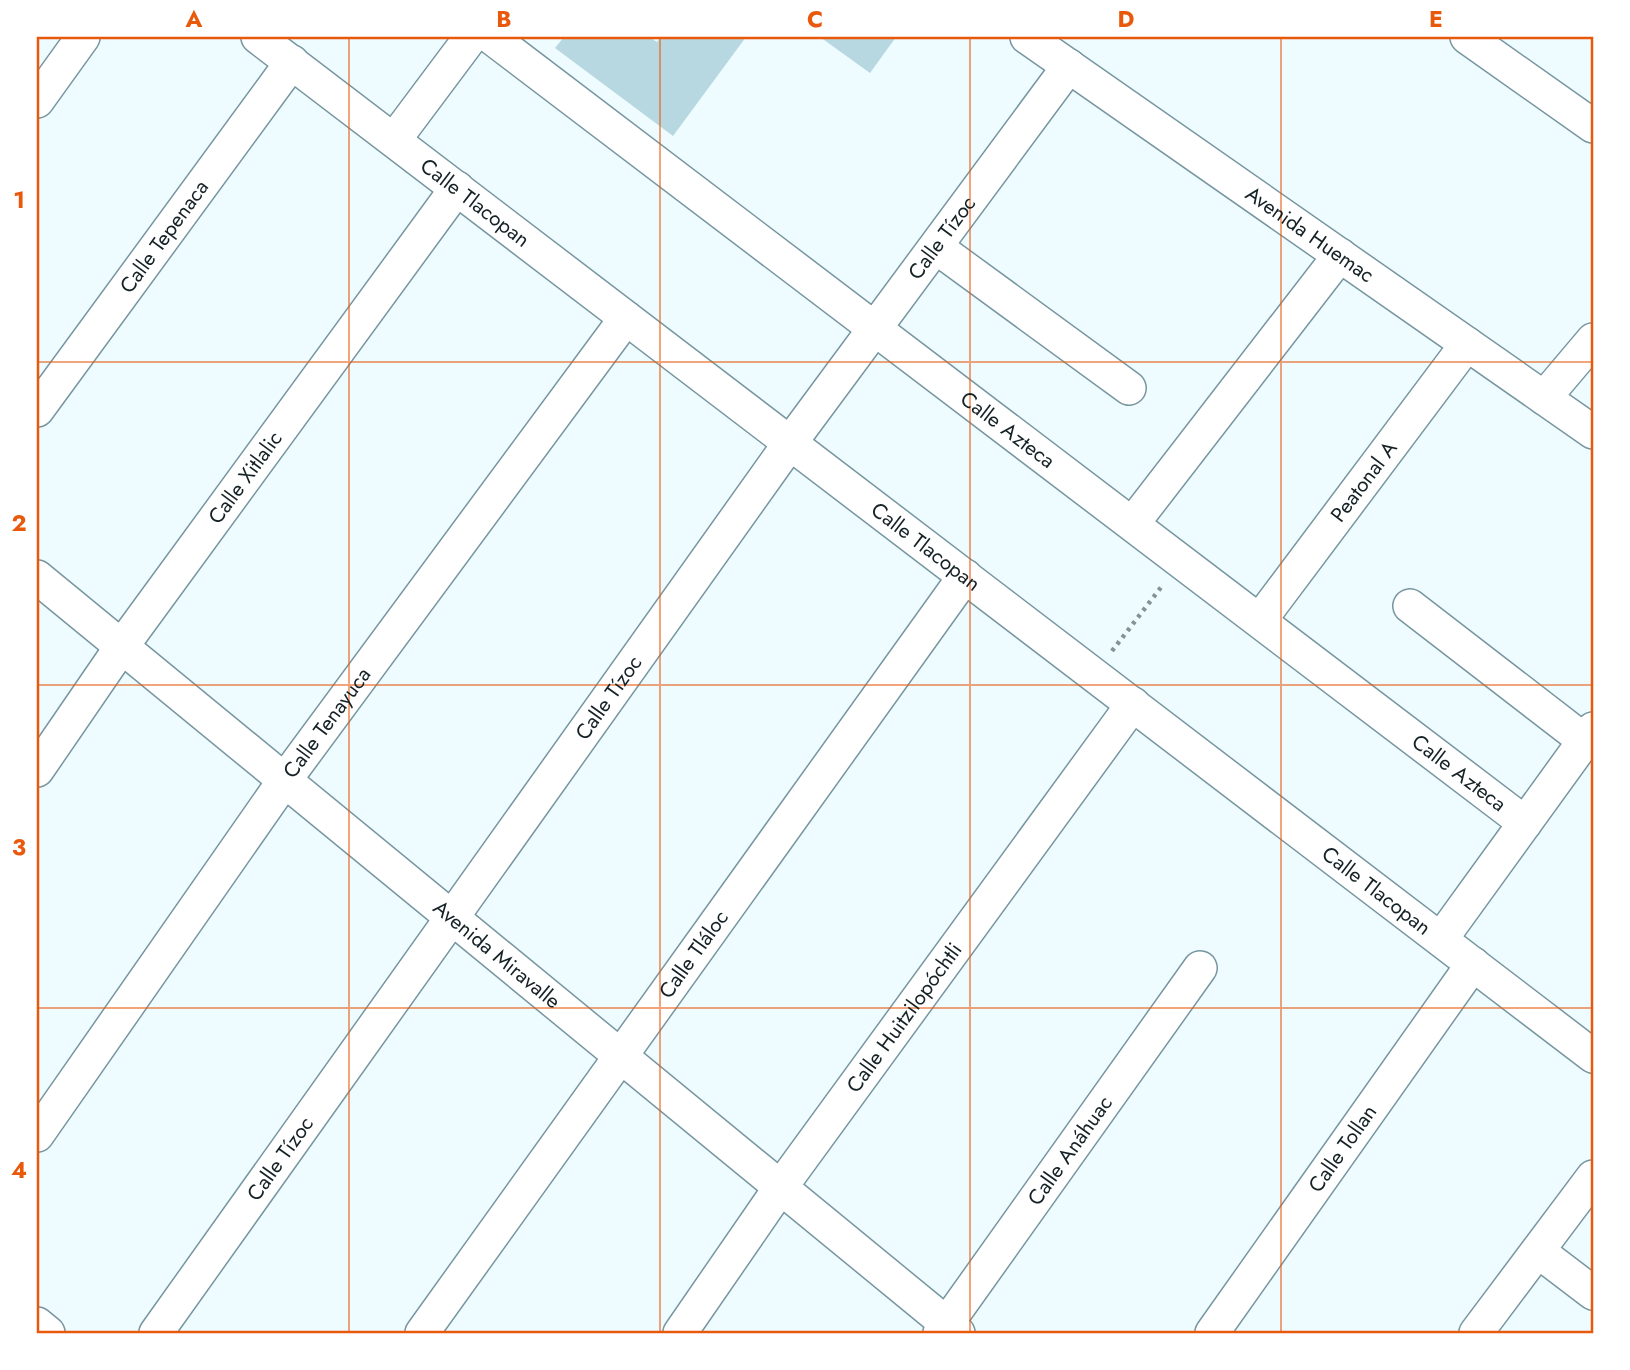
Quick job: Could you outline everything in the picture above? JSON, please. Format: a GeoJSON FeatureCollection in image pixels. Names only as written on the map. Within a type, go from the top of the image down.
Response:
{"type":"FeatureCollection","features":[{"type":"Feature","properties":{"kind":"street"},"geometry":{"type":"LineString","coordinates":[[37,101],[83,37]]}},
{"type":"Feature","properties":{"kind":"street","name":"Calle Tlacopan"},"geometry":{"type":"LineString","coordinates":[[258,37],[1593,1056]]}},
{"type":"Feature","properties":{"kind":"street"},"geometry":{"type":"LineString","coordinates":[[394,140],[471,37]]}},
{"type":"Feature","properties":{"kind":"street","name":"Calle Azteca"},"geometry":{"type":"LineString","coordinates":[[491,37],[1525,823]]}},
{"type":"Feature","properties":{"kind":"street","name":"Avenida Huemac"},"geometry":{"type":"LineString","coordinates":[[1029,37],[1593,432]]}},
{"type":"Feature","properties":{"kind":"street"},"geometry":{"type":"LineString","coordinates":[[1466,37],[1593,126]]}},
{"type":"Feature","properties":{"kind":"street","name":"Calle Tepenaca"},"geometry":{"type":"LineString","coordinates":[[37,410],[292,62]]}},
{"type":"Feature","properties":{"kind":"street","name":"Calle Tízoc"},"geometry":{"type":"LineString","coordinates":[[156,1333],[451,915],[790,443],[1069,66]]}},
{"type":"Feature","properties":{"kind":"street","name":"Calle Xitlalic"},"geometry":{"type":"LineString","coordinates":[[37,770],[122,646],[457,188]]}},
{"type":"Feature","properties":{"kind":"street"},"geometry":{"type":"LineString","coordinates":[[936,247],[1129,388]]}},
{"type":"Feature","properties":{"kind":"street"},"geometry":{"type":"LineString","coordinates":[[1133,523],[1340,255]]}},
{"type":"Feature","properties":{"kind":"street","name":"Calle Tenayuca"},"geometry":{"type":"LineString","coordinates":[[37,1135],[284,781],[626,318]]}},
{"type":"Feature","properties":{"kind":"street"},"geometry":{"type":"LineString","coordinates":[[1544,398],[1593,340]]}},
{"type":"Feature","properties":{"kind":"street","name":"Peatonal A"},"geometry":{"type":"LineString","coordinates":[[1260,620],[1467,344]]}},
{"type":"Feature","properties":{"kind":"street","name":"Calle Tláloc"},"geometry":{"type":"LineString","coordinates":[[422,1333],[965,576]]}},
{"type":"Feature","properties":{"kind":"street","name":"Avenida Miravalle"},"geometry":{"type":"LineString","coordinates":[[37,577],[621,1054],[948,1330]]}},
{"type":"Feature","properties":{"kind":"street"},"geometry":{"type":"LineString","coordinates":[[1410,606],[1589,735],[1441,939]]}},
{"type":"Feature","properties":{"kind":"street","name":"Calle Huitzilopóchtli"},"geometry":{"type":"LineString","coordinates":[[680,1333],[780,1188],[1133,704]]}},
{"type":"Feature","properties":{"kind":"street","name":"Calle Tollan"},"geometry":{"type":"LineString","coordinates":[[1212,1333],[1473,964]]}},
{"type":"Feature","properties":{"kind":"street","name":"Calle Anáhuac"},"geometry":{"type":"LineString","coordinates":[[948,1330],[1199,968]]}},
{"type":"Feature","properties":{"kind":"street"},"geometry":{"type":"LineString","coordinates":[[1476,1333],[1593,1177]]}},
{"type":"Feature","properties":{"kind":"street"},"geometry":{"type":"LineString","coordinates":[[1538,1251],[1593,1293]]}},
{"type":"Feature","properties":{"kind":"street"},"geometry":{"type":"LineString","coordinates":[[37,1324],[48,1333]]}},
{"type":"Feature","properties":{"kind":"path"},"geometry":{"type":"LineString","coordinates":[[1094,674],[1182,560]]}},
{"type":"Feature","properties":{"kind":"building"},"geometry":{"type":"Polygon","coordinates":[[[564,37],[649,37],[657,42],[661,37],[746,37],[673,136],[555,48],[564,37]]]}},
{"type":"Feature","properties":{"kind":"building"},"geometry":{"type":"Polygon","coordinates":[[[820,37],[896,37],[870,73],[820,37]]]}}]}
